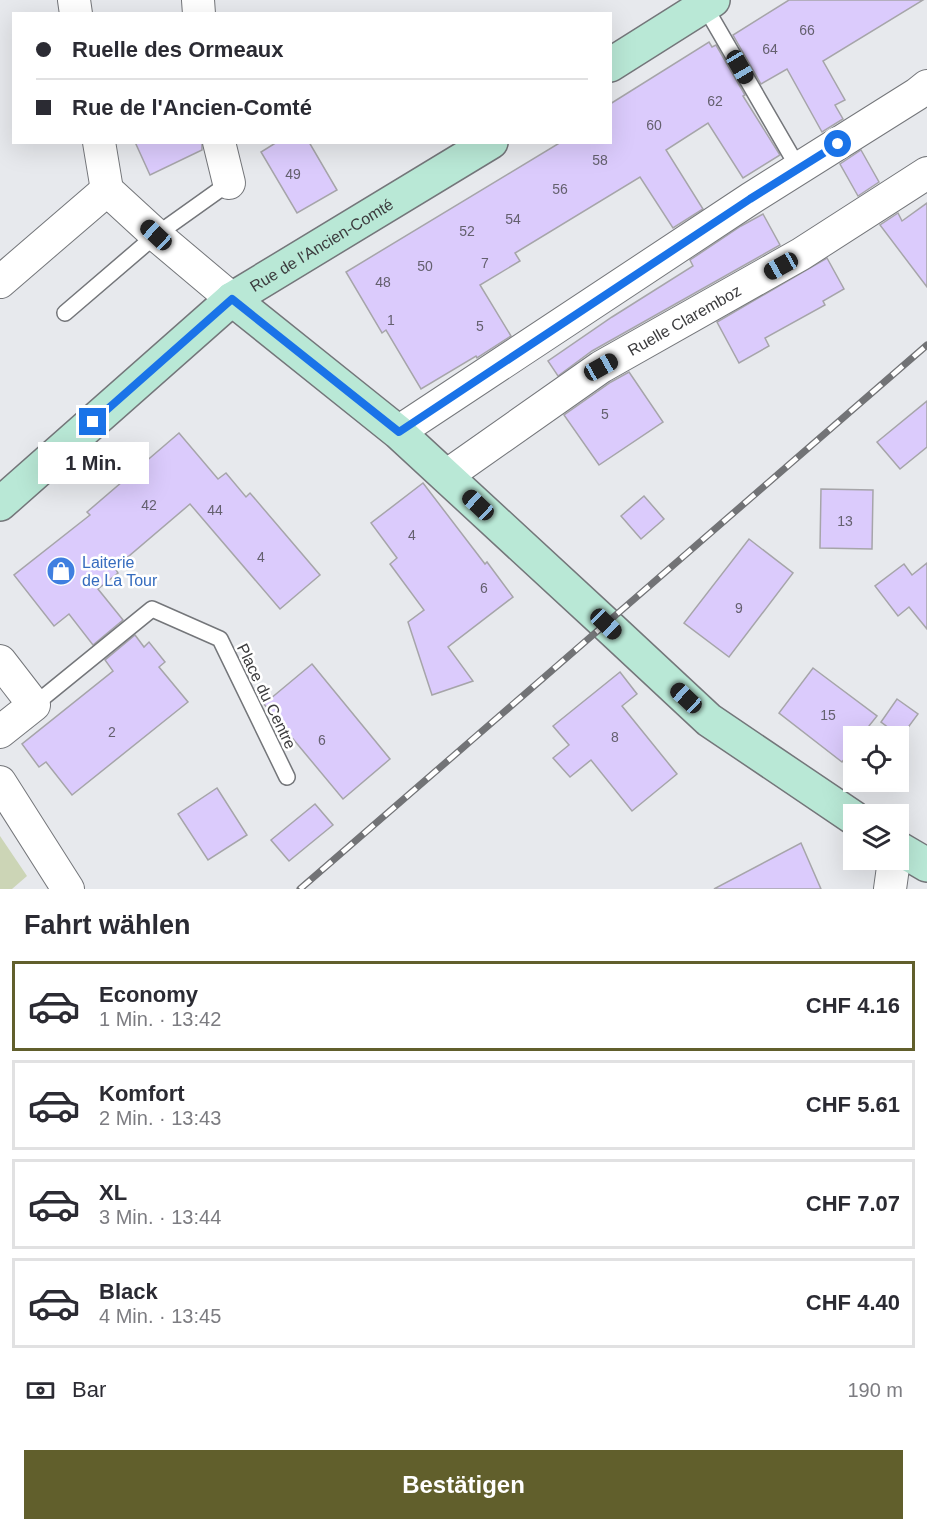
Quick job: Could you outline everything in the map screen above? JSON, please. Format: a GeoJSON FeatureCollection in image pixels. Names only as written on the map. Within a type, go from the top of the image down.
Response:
{"type":"FeatureCollection","features":[{"type":"Feature","properties":{"kind":"street"},"geometry":{"type":"LineString","coordinates":[[612,64],[708,3]]}},
{"type":"Feature","properties":{"kind":"street"},"geometry":{"type":"LineString","coordinates":[[399,432],[750,199],[924,99]]}},
{"type":"Feature","properties":{"kind":"street"},"geometry":{"type":"LineString","coordinates":[[99,144],[107,190],[156,235],[232,299],[399,432],[709,720],[843,811]]}},
{"type":"Feature","properties":{"kind":"street"},"geometry":{"type":"LineString","coordinates":[[219,144],[229,183]]}},
{"type":"Feature","properties":{"kind":"street","name":"Rue de l'Ancien-Comté"},"geometry":{"type":"LineString","coordinates":[[0,504],[232,299],[488,144]]}},
{"type":"Feature","properties":{"kind":"street","name":"Ruelle Claremboz"},"geometry":{"type":"LineString","coordinates":[[446,476],[601,367],[801,255],[927,173]]}},
{"type":"Feature","properties":{"kind":"street"},"geometry":{"type":"LineString","coordinates":[[0,282],[107,190]]}},
{"type":"Feature","properties":{"kind":"street"},"geometry":{"type":"LineString","coordinates":[[0,661],[34,705],[0,732]]}},
{"type":"Feature","properties":{"kind":"street"},"geometry":{"type":"LineString","coordinates":[[0,782],[68,889]]}},
{"type":"Feature","properties":{"kind":"street"},"geometry":{"type":"LineString","coordinates":[[909,854],[927,865]]}},
{"type":"Feature","properties":{"kind":"street"},"geometry":{"type":"LineString","coordinates":[[890,889],[893,870]]}},
{"type":"Feature","properties":{"kind":"lane"},"geometry":{"type":"LineString","coordinates":[[708,3],[799,169]]}},
{"type":"Feature","properties":{"kind":"lane"},"geometry":{"type":"LineString","coordinates":[[65,314],[156,235],[229,183]]}},
{"type":"Feature","properties":{"kind":"lane","name":"Place du Centre"},"geometry":{"type":"LineString","coordinates":[[34,705],[152,609],[219,639],[287,777]]}},
{"type":"Feature","properties":{"kind":"green space"},"geometry":{"type":"Polygon","coordinates":[[[0,836],[27,876],[12,889],[0,889],[0,836]]]}},
{"type":"Feature","properties":{"kind":"building"},"geometry":{"type":"Polygon","coordinates":[[[789,0],[923,0],[823,61],[845,100],[835,105],[843,119],[822,132],[787,69],[761,84],[733,35],[789,0]]]}},
{"type":"Feature","properties":{"kind":"building"},"geometry":{"type":"Polygon","coordinates":[[[709,42],[712,47],[716,45],[745,95],[743,96],[780,155],[743,178],[708,123],[666,150],[703,209],[673,228],[640,177],[515,253],[520,261],[480,285],[511,336],[421,389],[386,330],[382,333],[346,272],[558,144],[612,144],[612,103],[709,42]]]}},
{"type":"Feature","properties":{"kind":"building"},"geometry":{"type":"Polygon","coordinates":[[[136,144],[202,144],[202,150],[150,175],[136,144]]]}},
{"type":"Feature","properties":{"kind":"building"},"geometry":{"type":"Polygon","coordinates":[[[274,144],[310,144],[337,190],[297,213],[261,152],[274,144]]]}},
{"type":"Feature","properties":{"kind":"building"},"geometry":{"type":"Polygon","coordinates":[[[861,150],[879,182],[858,196],[840,164],[861,150]]]}},
{"type":"Feature","properties":{"kind":"building"},"geometry":{"type":"Polygon","coordinates":[[[927,203],[927,287],[880,225],[898,213],[902,221],[927,203]]]}},
{"type":"Feature","properties":{"kind":"building"},"geometry":{"type":"Polygon","coordinates":[[[763,214],[780,245],[592,351],[558,376],[548,361],[693,266],[690,260],[763,214]]]}},
{"type":"Feature","properties":{"kind":"building"},"geometry":{"type":"Polygon","coordinates":[[[827,258],[844,289],[823,301],[825,305],[765,338],[769,346],[739,363],[717,322],[827,258]]]}},
{"type":"Feature","properties":{"kind":"building"},"geometry":{"type":"Polygon","coordinates":[[[629,372],[663,422],[599,465],[564,415],[629,372]]]}},
{"type":"Feature","properties":{"kind":"building"},"geometry":{"type":"Polygon","coordinates":[[[927,401],[927,447],[900,469],[877,442],[927,401]]]}},
{"type":"Feature","properties":{"kind":"building"},"geometry":{"type":"Polygon","coordinates":[[[179,433],[218,479],[226,473],[246,497],[250,493],[320,575],[280,609],[190,504],[115,568],[118,573],[98,589],[123,620],[93,645],[69,614],[54,626],[14,575],[90,515],[87,512],[179,433]]]}},
{"type":"Feature","properties":{"kind":"building"},"geometry":{"type":"Polygon","coordinates":[[[423,483],[513,597],[448,647],[473,681],[432,695],[408,622],[424,610],[390,564],[397,558],[371,523],[423,483]]]}},
{"type":"Feature","properties":{"kind":"building"},"geometry":{"type":"Polygon","coordinates":[[[821,489],[873,490],[872,549],[820,548],[821,489]]]}},
{"type":"Feature","properties":{"kind":"building"},"geometry":{"type":"Polygon","coordinates":[[[644,496],[664,519],[641,539],[621,516],[644,496]]]}},
{"type":"Feature","properties":{"kind":"building"},"geometry":{"type":"Polygon","coordinates":[[[749,539],[793,573],[729,657],[684,623],[749,539]]]}},
{"type":"Feature","properties":{"kind":"building"},"geometry":{"type":"Polygon","coordinates":[[[927,563],[927,629],[909,607],[898,616],[875,586],[904,564],[912,575],[927,563]]]}},
{"type":"Feature","properties":{"kind":"building"},"geometry":{"type":"Polygon","coordinates":[[[135,635],[144,647],[149,642],[165,662],[159,667],[188,702],[72,795],[46,762],[39,767],[22,744],[113,671],[105,660],[135,635]]]}},
{"type":"Feature","properties":{"kind":"building"},"geometry":{"type":"Polygon","coordinates":[[[312,664],[390,759],[343,799],[264,704],[312,664]]]}},
{"type":"Feature","properties":{"kind":"building"},"geometry":{"type":"Polygon","coordinates":[[[813,668],[877,716],[869,726],[843,726],[842,762],[779,713],[813,668]]]}},
{"type":"Feature","properties":{"kind":"building"},"geometry":{"type":"Polygon","coordinates":[[[620,672],[637,694],[622,706],[677,774],[632,811],[591,760],[570,777],[553,758],[569,745],[553,726],[620,672]]]}},
{"type":"Feature","properties":{"kind":"building"},"geometry":{"type":"Polygon","coordinates":[[[897,699],[918,714],[909,726],[886,726],[881,722],[897,699]]]}},
{"type":"Feature","properties":{"kind":"building"},"geometry":{"type":"Polygon","coordinates":[[[217,788],[247,835],[208,860],[178,814],[217,788]]]}},
{"type":"Feature","properties":{"kind":"building"},"geometry":{"type":"Polygon","coordinates":[[[315,804],[333,825],[289,861],[271,840],[315,804]]]}},
{"type":"Feature","properties":{"kind":"building"},"geometry":{"type":"Polygon","coordinates":[[[801,843],[821,889],[714,889],[801,843]]]}},
{"type":"Feature","properties":{"kind":"railway"},"geometry":{"type":"LineString","coordinates":[[300,889],[927,345]]}},
{"type":"Feature","properties":{"kind":"place","name":"Laiterie de La Tour"},"geometry":{"type":"Point","coordinates":[61,571]}},
{"type":"Feature","properties":{"kind":"route"},"geometry":{"type":"LineString","coordinates":[[93,422],[232,299],[399,432],[750,199],[838,144]]}}]}
